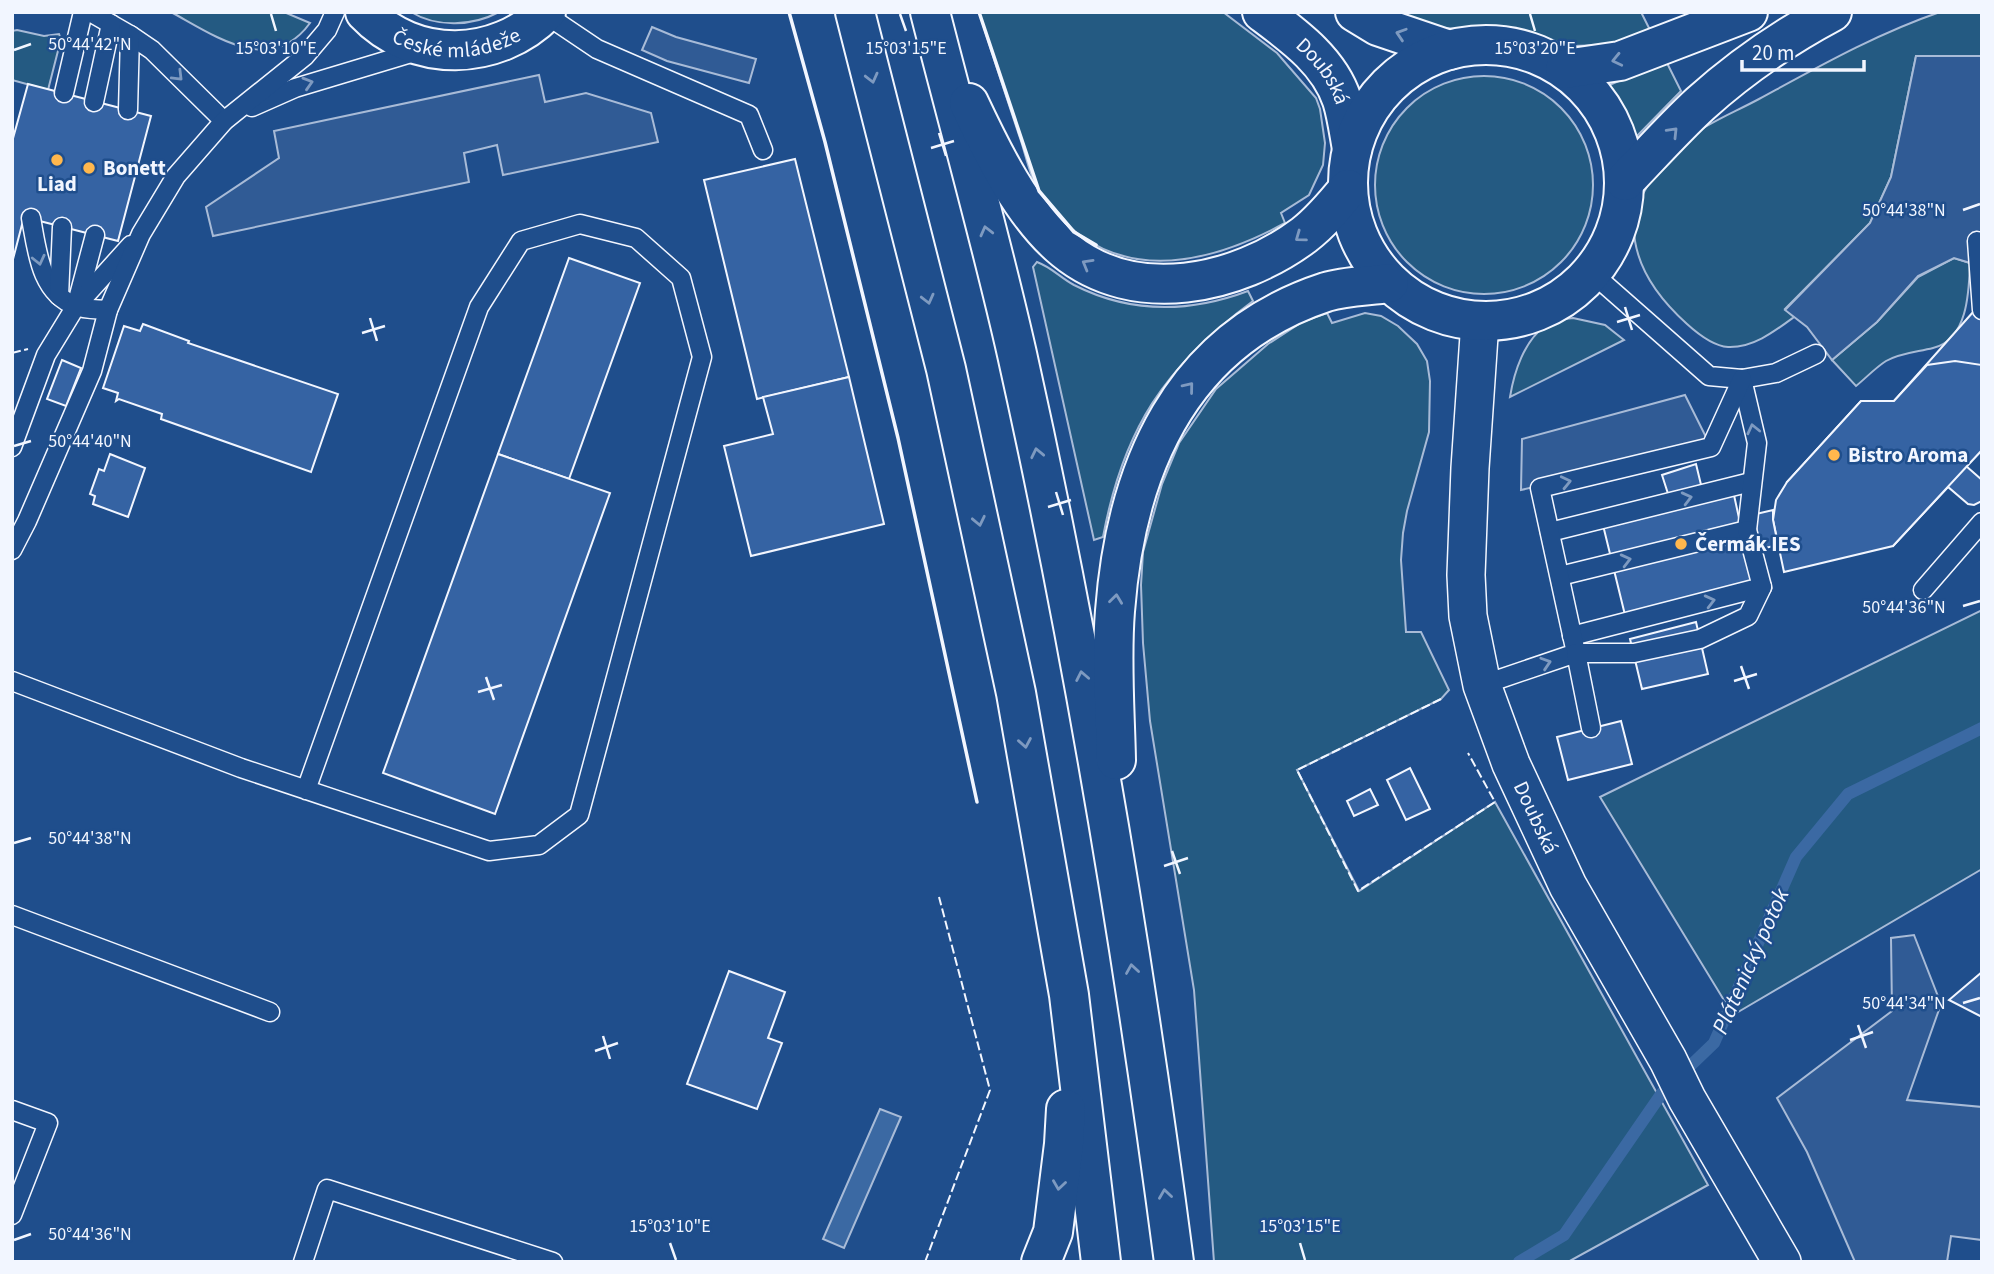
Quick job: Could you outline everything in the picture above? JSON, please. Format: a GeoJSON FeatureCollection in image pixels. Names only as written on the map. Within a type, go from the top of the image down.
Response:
{"type":"FeatureCollection","features":[{"type":"Feature","properties":{"kind":"main road","name":"České mládeže"},"geometry":{"type":"LineString","coordinates":[[365,12],[395,36],[427,48],[459,51],[491,47],[520,34],[545,13]]}},
{"type":"Feature","properties":{"kind":"main road"},"geometry":{"type":"LineString","coordinates":[[855,12],[951,396],[1016,693],[1069,995],[1101,1262]]}},
{"type":"Feature","properties":{"kind":"main road"},"geometry":{"type":"LineString","coordinates":[[931,12],[971,107],[1024,203],[1043,229],[1066,251],[1094,268],[1126,280],[1161,285],[1194,282],[1226,274],[1280,251],[1306,234],[1348,189]]}},
{"type":"Feature","properties":{"kind":"main road"},"geometry":{"type":"LineString","coordinates":[[931,12],[1016,352],[1081,670],[1116,863],[1174,1262]]}},
{"type":"Feature","properties":{"kind":"main road","name":"Doubská"},"geometry":{"type":"LineString","coordinates":[[1262,12],[1323,63],[1335,82],[1343,103],[1352,149]]}},
{"type":"Feature","properties":{"kind":"main road","name":"Doubská"},"geometry":{"type":"LineString","coordinates":[[1355,12],[1378,26],[1449,50]]}},
{"type":"Feature","properties":{"kind":"main road"},"geometry":{"type":"LineString","coordinates":[[1565,69],[1620,61],[1748,12]]}},
{"type":"Feature","properties":{"kind":"main road"},"geometry":{"type":"LineString","coordinates":[[1625,181],[1699,105],[1732,76],[1799,29],[1832,12]]}},
{"type":"Feature","properties":{"kind":"main road","name":"Doubská"},"geometry":{"type":"LineString","coordinates":[[1479,45],[1510,46],[1538,54],[1565,69],[1590,90],[1609,118],[1621,148],[1625,181],[1617,230],[1592,272],[1567,296],[1537,312],[1505,320],[1480,321],[1439,313],[1389,283],[1366,251],[1353,221],[1348,189],[1352,149],[1366,115],[1387,87],[1416,64],[1449,50],[1479,45]]}},
{"type":"Feature","properties":{"kind":"main road"},"geometry":{"type":"LineString","coordinates":[[1116,863],[1115,613],[1121,557],[1138,484],[1163,425],[1187,389],[1223,349],[1258,323],[1329,291],[1389,283]]}},
{"type":"Feature","properties":{"kind":"main road"},"geometry":{"type":"LineString","coordinates":[[1041,1262],[1053,1232],[1065,1144],[1069,995]]}},
{"type":"Feature","properties":{"kind":"street","name":"Doubská"},"geometry":{"type":"LineString","coordinates":[[1480,321],[1466,575],[1468,615],[1482,685],[1511,764],[1563,875],[1782,1262]]}},
{"type":"Feature","properties":{"kind":"lane"},"geometry":{"type":"LineString","coordinates":[[64,93],[83,12]]}},
{"type":"Feature","properties":{"kind":"lane"},"geometry":{"type":"LineString","coordinates":[[90,12],[131,34],[152,50],[224,121]]}},
{"type":"Feature","properties":{"kind":"lane"},"geometry":{"type":"LineString","coordinates":[[12,550],[92,371],[108,310],[141,234],[176,176],[224,121],[305,56],[327,30],[335,12]]}},
{"type":"Feature","properties":{"kind":"lane"},"geometry":{"type":"LineString","coordinates":[[545,13],[597,49],[749,115],[763,150]]}},
{"type":"Feature","properties":{"kind":"lane"},"geometry":{"type":"LineString","coordinates":[[94,102],[111,24]]}},
{"type":"Feature","properties":{"kind":"lane"},"geometry":{"type":"LineString","coordinates":[[128,110],[131,34]]}},
{"type":"Feature","properties":{"kind":"lane"},"geometry":{"type":"LineString","coordinates":[[224,121],[295,88],[427,48]]}},
{"type":"Feature","properties":{"kind":"lane"},"geometry":{"type":"LineString","coordinates":[[31,218],[43,275],[59,296],[76,306],[108,310]]}},
{"type":"Feature","properties":{"kind":"lane"},"geometry":{"type":"LineString","coordinates":[[12,681],[241,768],[306,790],[489,851],[539,845],[579,815],[702,357],[681,278],[636,238],[580,224],[521,241],[479,307],[306,790]]}},
{"type":"Feature","properties":{"kind":"lane"},"geometry":{"type":"LineString","coordinates":[[59,296],[62,227]]}},
{"type":"Feature","properties":{"kind":"lane"},"geometry":{"type":"LineString","coordinates":[[12,447],[46,355],[76,306],[141,234]]}},
{"type":"Feature","properties":{"kind":"lane"},"geometry":{"type":"LineString","coordinates":[[76,306],[95,235]]}},
{"type":"Feature","properties":{"kind":"lane"},"geometry":{"type":"LineString","coordinates":[[1977,241],[1982,310]]}},
{"type":"Feature","properties":{"kind":"lane"},"geometry":{"type":"LineString","coordinates":[[1592,272],[1709,376],[1742,379],[1776,373],[1816,354]]}},
{"type":"Feature","properties":{"kind":"lane"},"geometry":{"type":"LineString","coordinates":[[1574,644],[1634,653],[1700,639],[1748,616],[1762,587],[1747,530],[1757,443],[1742,379]]}},
{"type":"Feature","properties":{"kind":"lane"},"geometry":{"type":"LineString","coordinates":[[1591,728],[1540,488],[1711,447],[1742,379]]}},
{"type":"Feature","properties":{"kind":"lane"},"geometry":{"type":"LineString","coordinates":[[1550,532],[1751,482]]}},
{"type":"Feature","properties":{"kind":"lane"},"geometry":{"type":"LineString","coordinates":[[1923,590],[1982,522]]}},
{"type":"Feature","properties":{"kind":"lane"},"geometry":{"type":"LineString","coordinates":[[1560,576],[1747,530]]}},
{"type":"Feature","properties":{"kind":"lane"},"geometry":{"type":"LineString","coordinates":[[1482,685],[1574,644],[1762,587]]}},
{"type":"Feature","properties":{"kind":"lane"},"geometry":{"type":"LineString","coordinates":[[12,915],[270,1012]]}},
{"type":"Feature","properties":{"kind":"lane"},"geometry":{"type":"LineString","coordinates":[[12,1110],[48,1123],[12,1215]]}},
{"type":"Feature","properties":{"kind":"lane"},"geometry":{"type":"LineString","coordinates":[[303,1262],[327,1189],[553,1262]]}},
{"type":"Feature","properties":{"kind":"shaded area"},"geometry":{"type":"Polygon","coordinates":[[[171,12],[284,12],[310,23],[295,39],[278,47],[260,50],[224,40],[171,12]]]}},
{"type":"Feature","properties":{"kind":"shaded area"},"geometry":{"type":"Polygon","coordinates":[[[411,12],[499,12],[478,20],[443,23],[411,12]]]}},
{"type":"Feature","properties":{"kind":"shaded area"},"geometry":{"type":"Polygon","coordinates":[[[979,12],[1223,12],[1277,53],[1316,98],[1325,143],[1323,165],[1309,195],[1281,213],[1285,223],[1219,251],[1186,259],[1154,260],[1123,256],[1093,244],[1065,223],[1037,187],[979,12]]]}},
{"type":"Feature","properties":{"kind":"shaded area"},"geometry":{"type":"Polygon","coordinates":[[[1390,12],[1641,12],[1650,30],[1607,45],[1572,46],[1491,30],[1442,28],[1390,12]]]}},
{"type":"Feature","properties":{"kind":"shaded area"},"geometry":{"type":"Polygon","coordinates":[[[1940,12],[1982,12],[1982,56],[1916,56],[1891,177],[1870,223],[1785,309],[1794,317],[1763,338],[1746,345],[1728,347],[1711,342],[1691,328],[1666,302],[1648,277],[1634,234],[1634,219],[1642,197],[1665,161],[1685,140],[1702,128],[1893,30],[1940,12]]]}},
{"type":"Feature","properties":{"kind":"shaded area"},"geometry":{"type":"Polygon","coordinates":[[[652,27],[676,37],[756,59],[749,83],[667,61],[642,50],[652,27]]]}},
{"type":"Feature","properties":{"kind":"shaded area"},"geometry":{"type":"Polygon","coordinates":[[[12,31],[44,36],[59,34],[61,39],[48,90],[12,80],[12,31]]]}},
{"type":"Feature","properties":{"kind":"shaded area"},"geometry":{"type":"Polygon","coordinates":[[[1916,56],[1982,56],[1982,274],[1970,263],[1954,258],[1918,276],[1877,322],[1832,360],[1807,327],[1785,310],[1870,223],[1891,177],[1916,56]]]}},
{"type":"Feature","properties":{"kind":"shaded area"},"geometry":{"type":"Polygon","coordinates":[[[1666,61],[1681,91],[1636,137],[1618,101],[1607,86],[1666,61]]]}},
{"type":"Feature","properties":{"kind":"shaded area"},"geometry":{"type":"Polygon","coordinates":[[[539,75],[545,102],[586,93],[651,113],[658,142],[503,175],[497,145],[464,153],[469,182],[213,236],[206,207],[279,158],[274,131],[539,75]]]}},
{"type":"Feature","properties":{"kind":"shaded area"},"geometry":{"type":"Polygon","coordinates":[[[1495,76],[1516,80],[1536,89],[1553,100],[1569,116],[1589,153],[1593,185],[1585,227],[1575,246],[1553,270],[1516,290],[1473,294],[1452,290],[1432,281],[1415,270],[1399,254],[1379,217],[1375,174],[1379,153],[1388,133],[1399,116],[1415,100],[1452,80],[1495,76]]]}},
{"type":"Feature","properties":{"kind":"shaded area"},"geometry":{"type":"Polygon","coordinates":[[[1954,258],[1970,263],[1964,313],[1953,335],[1945,343],[1933,348],[1891,358],[1856,386],[1832,360],[1877,322],[1918,277],[1954,258]]]}},
{"type":"Feature","properties":{"kind":"shaded area"},"geometry":{"type":"Polygon","coordinates":[[[1037,262],[1074,285],[1095,294],[1139,305],[1182,306],[1248,291],[1253,301],[1195,350],[1152,403],[1122,464],[1103,537],[1094,540],[1033,267],[1037,262]]]}},
{"type":"Feature","properties":{"kind":"shaded area"},"geometry":{"type":"Polygon","coordinates":[[[1327,313],[1332,323],[1365,313],[1381,316],[1398,326],[1417,344],[1427,361],[1430,381],[1429,432],[1407,511],[1401,560],[1406,632],[1421,632],[1449,690],[1441,699],[1297,770],[1359,891],[1495,802],[1708,1185],[1568,1262],[1214,1262],[1194,990],[1150,721],[1143,643],[1143,552],[1162,484],[1179,443],[1216,389],[1268,344],[1302,322],[1327,313]]]}},
{"type":"Feature","properties":{"kind":"shaded area"},"geometry":{"type":"Polygon","coordinates":[[[1573,318],[1605,325],[1624,340],[1510,397],[1517,367],[1532,339],[1549,323],[1573,318]]]}},
{"type":"Feature","properties":{"kind":"shaded area"},"geometry":{"type":"Polygon","coordinates":[[[1685,395],[1711,447],[1521,490],[1522,439],[1685,395]]]}},
{"type":"Feature","properties":{"kind":"shaded area"},"geometry":{"type":"Polygon","coordinates":[[[1982,610],[1982,869],[1733,1015],[1600,797],[1982,610]]]}},
{"type":"Feature","properties":{"kind":"shaded area"},"geometry":{"type":"Polygon","coordinates":[[[1914,935],[1941,1004],[1907,1100],[1982,1107],[1982,1240],[1951,1236],[1947,1262],[1855,1262],[1807,1152],[1777,1098],[1892,1011],[1891,938],[1914,935]]]}},
{"type":"Feature","properties":{"kind":"shaded area"},"geometry":{"type":"Polygon","coordinates":[[[880,1109],[901,1117],[844,1248],[823,1239],[880,1109]]]}},
{"type":"Feature","properties":{"kind":"building"},"geometry":{"type":"Polygon","coordinates":[[[28,84],[151,116],[118,241],[24,217],[12,263],[12,142],[28,84]]]}},
{"type":"Feature","properties":{"kind":"building"},"geometry":{"type":"Polygon","coordinates":[[[795,159],[849,377],[757,399],[704,180],[795,159]]]}},
{"type":"Feature","properties":{"kind":"building"},"geometry":{"type":"Polygon","coordinates":[[[569,258],[640,283],[569,479],[498,454],[569,258]]]}},
{"type":"Feature","properties":{"kind":"building"},"geometry":{"type":"Polygon","coordinates":[[[1982,302],[1982,450],[1966,466],[1982,480],[1982,501],[1974,505],[1968,504],[1948,487],[1893,546],[1787,482],[1861,401],[1894,401],[1982,302]]]}},
{"type":"Feature","properties":{"kind":"building"},"geometry":{"type":"Polygon","coordinates":[[[143,324],[189,341],[188,343],[338,394],[311,472],[161,419],[162,414],[119,399],[116,401],[118,393],[103,388],[124,326],[140,331],[143,324]]]}},
{"type":"Feature","properties":{"kind":"building"},"geometry":{"type":"Polygon","coordinates":[[[62,360],[81,368],[66,406],[47,399],[62,360]]]}},
{"type":"Feature","properties":{"kind":"building"},"geometry":{"type":"Polygon","coordinates":[[[1955,361],[1982,365],[1982,450],[1893,546],[1784,572],[1773,520],[1776,500],[1787,482],[1861,401],[1894,401],[1927,365],[1955,361]]]}},
{"type":"Feature","properties":{"kind":"building"},"geometry":{"type":"Polygon","coordinates":[[[849,377],[884,524],[751,556],[724,446],[773,434],[763,397],[849,377]]]}},
{"type":"Feature","properties":{"kind":"building"},"geometry":{"type":"Polygon","coordinates":[[[110,454],[145,468],[128,517],[93,504],[95,496],[90,494],[99,469],[104,471],[110,454]]]}},
{"type":"Feature","properties":{"kind":"building"},"geometry":{"type":"Polygon","coordinates":[[[498,454],[610,493],[495,814],[383,773],[498,454]]]}},
{"type":"Feature","properties":{"kind":"building"},"geometry":{"type":"Polygon","coordinates":[[[1696,464],[1703,493],[1732,486],[1739,518],[1773,510],[1778,545],[1748,552],[1755,584],[1625,615],[1601,517],[1670,500],[1662,475],[1696,464]]]}},
{"type":"Feature","properties":{"kind":"building"},"geometry":{"type":"Polygon","coordinates":[[[1696,622],[1708,674],[1642,689],[1630,639],[1696,622]]]}},
{"type":"Feature","properties":{"kind":"building"},"geometry":{"type":"Polygon","coordinates":[[[1621,721],[1632,764],[1568,780],[1557,737],[1621,721]]]}},
{"type":"Feature","properties":{"kind":"building"},"geometry":{"type":"Polygon","coordinates":[[[1410,768],[1430,809],[1406,820],[1387,780],[1410,768]]]}},
{"type":"Feature","properties":{"kind":"building"},"geometry":{"type":"Polygon","coordinates":[[[1370,789],[1378,805],[1354,816],[1347,801],[1370,789]]]}},
{"type":"Feature","properties":{"kind":"building"},"geometry":{"type":"Polygon","coordinates":[[[729,971],[785,992],[768,1038],[782,1043],[757,1109],[687,1084],[729,971]]]}},
{"type":"Feature","properties":{"kind":"building"},"geometry":{"type":"Polygon","coordinates":[[[1982,972],[1982,1017],[1949,1000],[1982,972]]]}},
{"type":"Feature","properties":{"kind":"waterway","name":"Plátenický potok"},"geometry":{"type":"LineString","coordinates":[[1519,1262],[1564,1235],[1662,1093],[1714,1043],[1796,857],[1848,794],[1982,728]]}},
{"type":"Feature","properties":{"kind":"fence"},"geometry":{"type":"LineString","coordinates":[[12,353],[28,349]]}},
{"type":"Feature","properties":{"kind":"fence"},"geometry":{"type":"LineString","coordinates":[[1441,699],[1297,770],[1358,891],[1495,802],[1468,753]]}},
{"type":"Feature","properties":{"kind":"fence"},"geometry":{"type":"LineString","coordinates":[[925,1262],[990,1090],[939,897]]}},
{"type":"Feature","properties":{"kind":"wall"},"geometry":{"type":"LineString","coordinates":[[789,12],[825,142],[898,438],[977,802]]}},
{"type":"Feature","properties":{"kind":"wall"},"geometry":{"type":"LineString","coordinates":[[979,12],[1039,191],[1074,232],[1096,245]]}},
{"type":"Feature","properties":{"kind":"place","name":"Liad"},"geometry":{"type":"Point","coordinates":[57,160]}},
{"type":"Feature","properties":{"kind":"place","name":"Bonett"},"geometry":{"type":"Point","coordinates":[89,168]}},
{"type":"Feature","properties":{"kind":"place","name":"Bistro Aroma"},"geometry":{"type":"Point","coordinates":[1834,455]}},
{"type":"Feature","properties":{"kind":"place","name":"Čermák IES"},"geometry":{"type":"Point","coordinates":[1681,544]}}]}
